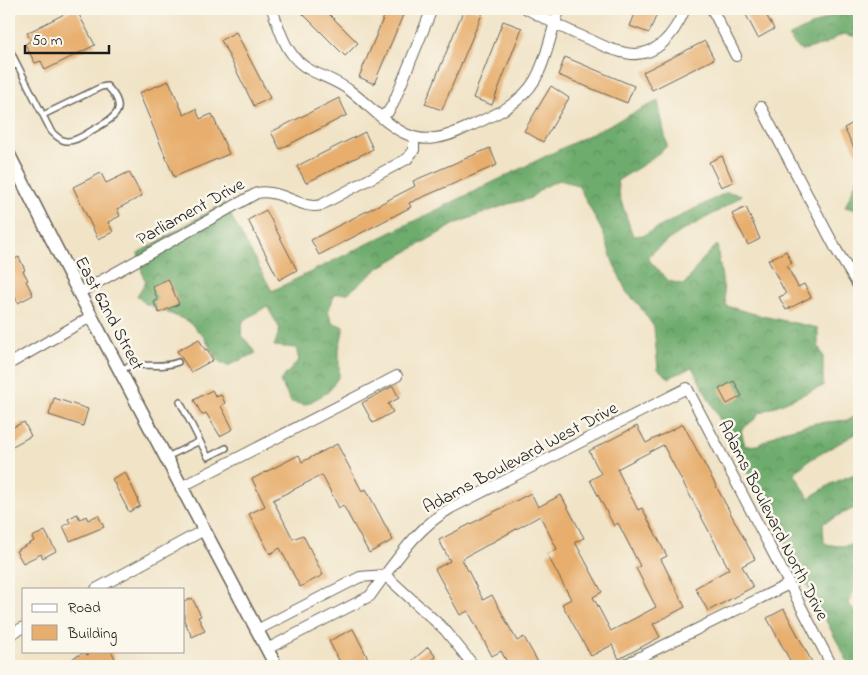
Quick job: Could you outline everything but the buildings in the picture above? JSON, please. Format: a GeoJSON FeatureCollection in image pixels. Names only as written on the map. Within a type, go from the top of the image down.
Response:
{"type":"FeatureCollection","features":[{"type":"Feature","properties":{"kind":"street"},"geometry":{"type":"LineString","coordinates":[[272,9],[284,43],[294,58],[312,71],[345,87],[394,128],[414,137],[433,139],[447,136],[496,114],[520,99],[534,82],[544,63],[553,24],[560,9]]}},
{"type":"Feature","properties":{"kind":"street"},"geometry":{"type":"LineString","coordinates":[[381,116],[389,110],[392,104],[432,9]]}},
{"type":"Feature","properties":{"kind":"street"},"geometry":{"type":"LineString","coordinates":[[527,9],[553,24],[618,51],[638,53],[653,49],[666,41],[676,29],[685,9]]}},
{"type":"Feature","properties":{"kind":"street"},"geometry":{"type":"LineString","coordinates":[[712,9],[736,56]]}},
{"type":"Feature","properties":{"kind":"street"},"geometry":{"type":"LineString","coordinates":[[760,107],[836,251],[859,288]]}},
{"type":"Feature","properties":{"kind":"street","name":"Parliament Drive"},"geometry":{"type":"LineString","coordinates":[[79,293],[256,192],[273,192],[310,206],[321,205],[408,158],[414,150],[414,137]]}},
{"type":"Feature","properties":{"kind":"street","name":"East 62nd Street"},"geometry":{"type":"LineString","coordinates":[[11,163],[276,666]]}},
{"type":"Feature","properties":{"kind":"street"},"geometry":{"type":"LineString","coordinates":[[9,364],[92,316]]}},
{"type":"Feature","properties":{"kind":"street"},"geometry":{"type":"LineString","coordinates":[[181,487],[397,376]]}},
{"type":"Feature","properties":{"kind":"street","name":"Adams Boulevard West Drive"},"geometry":{"type":"LineString","coordinates":[[267,649],[370,596],[413,538],[424,526],[442,513],[687,388]]}},
{"type":"Feature","properties":{"kind":"street","name":"Adams Boulevard North Drive"},"geometry":{"type":"LineString","coordinates":[[687,388],[832,666]]}},
{"type":"Feature","properties":{"kind":"street"},"geometry":{"type":"LineString","coordinates":[[98,588],[204,530]]}},
{"type":"Feature","properties":{"kind":"street"},"geometry":{"type":"LineString","coordinates":[[257,630],[360,577],[385,575],[445,630],[474,666]]}},
{"type":"Feature","properties":{"kind":"street"},"geometry":{"type":"LineString","coordinates":[[622,666],[789,584]]}},
{"type":"Feature","properties":{"kind":"street"},"geometry":{"type":"LineString","coordinates":[[9,635],[22,628]]}},
{"type":"Feature","properties":{"kind":"lane"},"geometry":{"type":"LineString","coordinates":[[9,48],[43,115],[58,138],[67,141],[76,139],[110,120],[116,115],[119,107],[117,97],[108,86],[101,87],[43,115]]}},
{"type":"Feature","properties":{"kind":"lane"},"geometry":{"type":"LineString","coordinates":[[9,69],[17,64]]}},
{"type":"Feature","properties":{"kind":"lane"},"geometry":{"type":"LineString","coordinates":[[120,370],[130,365],[164,366],[178,362]]}},
{"type":"Feature","properties":{"kind":"lane"},"geometry":{"type":"LineString","coordinates":[[180,402],[208,457],[226,448]]}},
{"type":"Feature","properties":{"kind":"lane"},"geometry":{"type":"LineString","coordinates":[[166,458],[200,441]]}},
{"type":"Feature","properties":{"kind":"shaded area"},"geometry":{"type":"Polygon","coordinates":[[[9,199],[16,213],[18,223],[9,227],[9,199]]]}},
{"type":"Feature","properties":{"kind":"green space"},"geometry":{"type":"Polygon","coordinates":[[[845,9],[859,9],[859,37],[843,34],[825,44],[801,51],[788,37],[845,9]]]}},
{"type":"Feature","properties":{"kind":"green space"},"geometry":{"type":"Polygon","coordinates":[[[658,101],[667,146],[649,161],[617,181],[620,198],[633,236],[644,235],[727,192],[742,195],[681,232],[657,248],[647,258],[669,281],[684,285],[702,260],[717,245],[726,306],[818,328],[818,345],[823,356],[823,386],[759,413],[755,419],[741,430],[745,446],[758,445],[782,431],[816,423],[849,420],[859,414],[859,432],[808,461],[794,473],[809,498],[831,484],[859,472],[859,506],[823,523],[824,543],[841,546],[859,542],[859,584],[855,587],[849,604],[859,616],[859,666],[850,666],[692,367],[669,378],[658,369],[654,327],[639,305],[627,293],[613,262],[604,235],[578,185],[559,180],[544,187],[529,199],[508,204],[457,223],[380,267],[348,293],[335,294],[328,312],[332,322],[344,327],[339,349],[339,376],[328,392],[305,405],[291,402],[280,381],[299,360],[296,348],[274,346],[280,329],[267,306],[243,321],[241,334],[256,353],[227,366],[217,360],[204,337],[188,321],[144,303],[137,296],[146,281],[143,276],[138,253],[224,203],[272,291],[658,101]]]}},
{"type":"Feature","properties":{"kind":"green space"},"geometry":{"type":"Polygon","coordinates":[[[859,175],[859,211],[845,207],[859,175]]]}}]}
